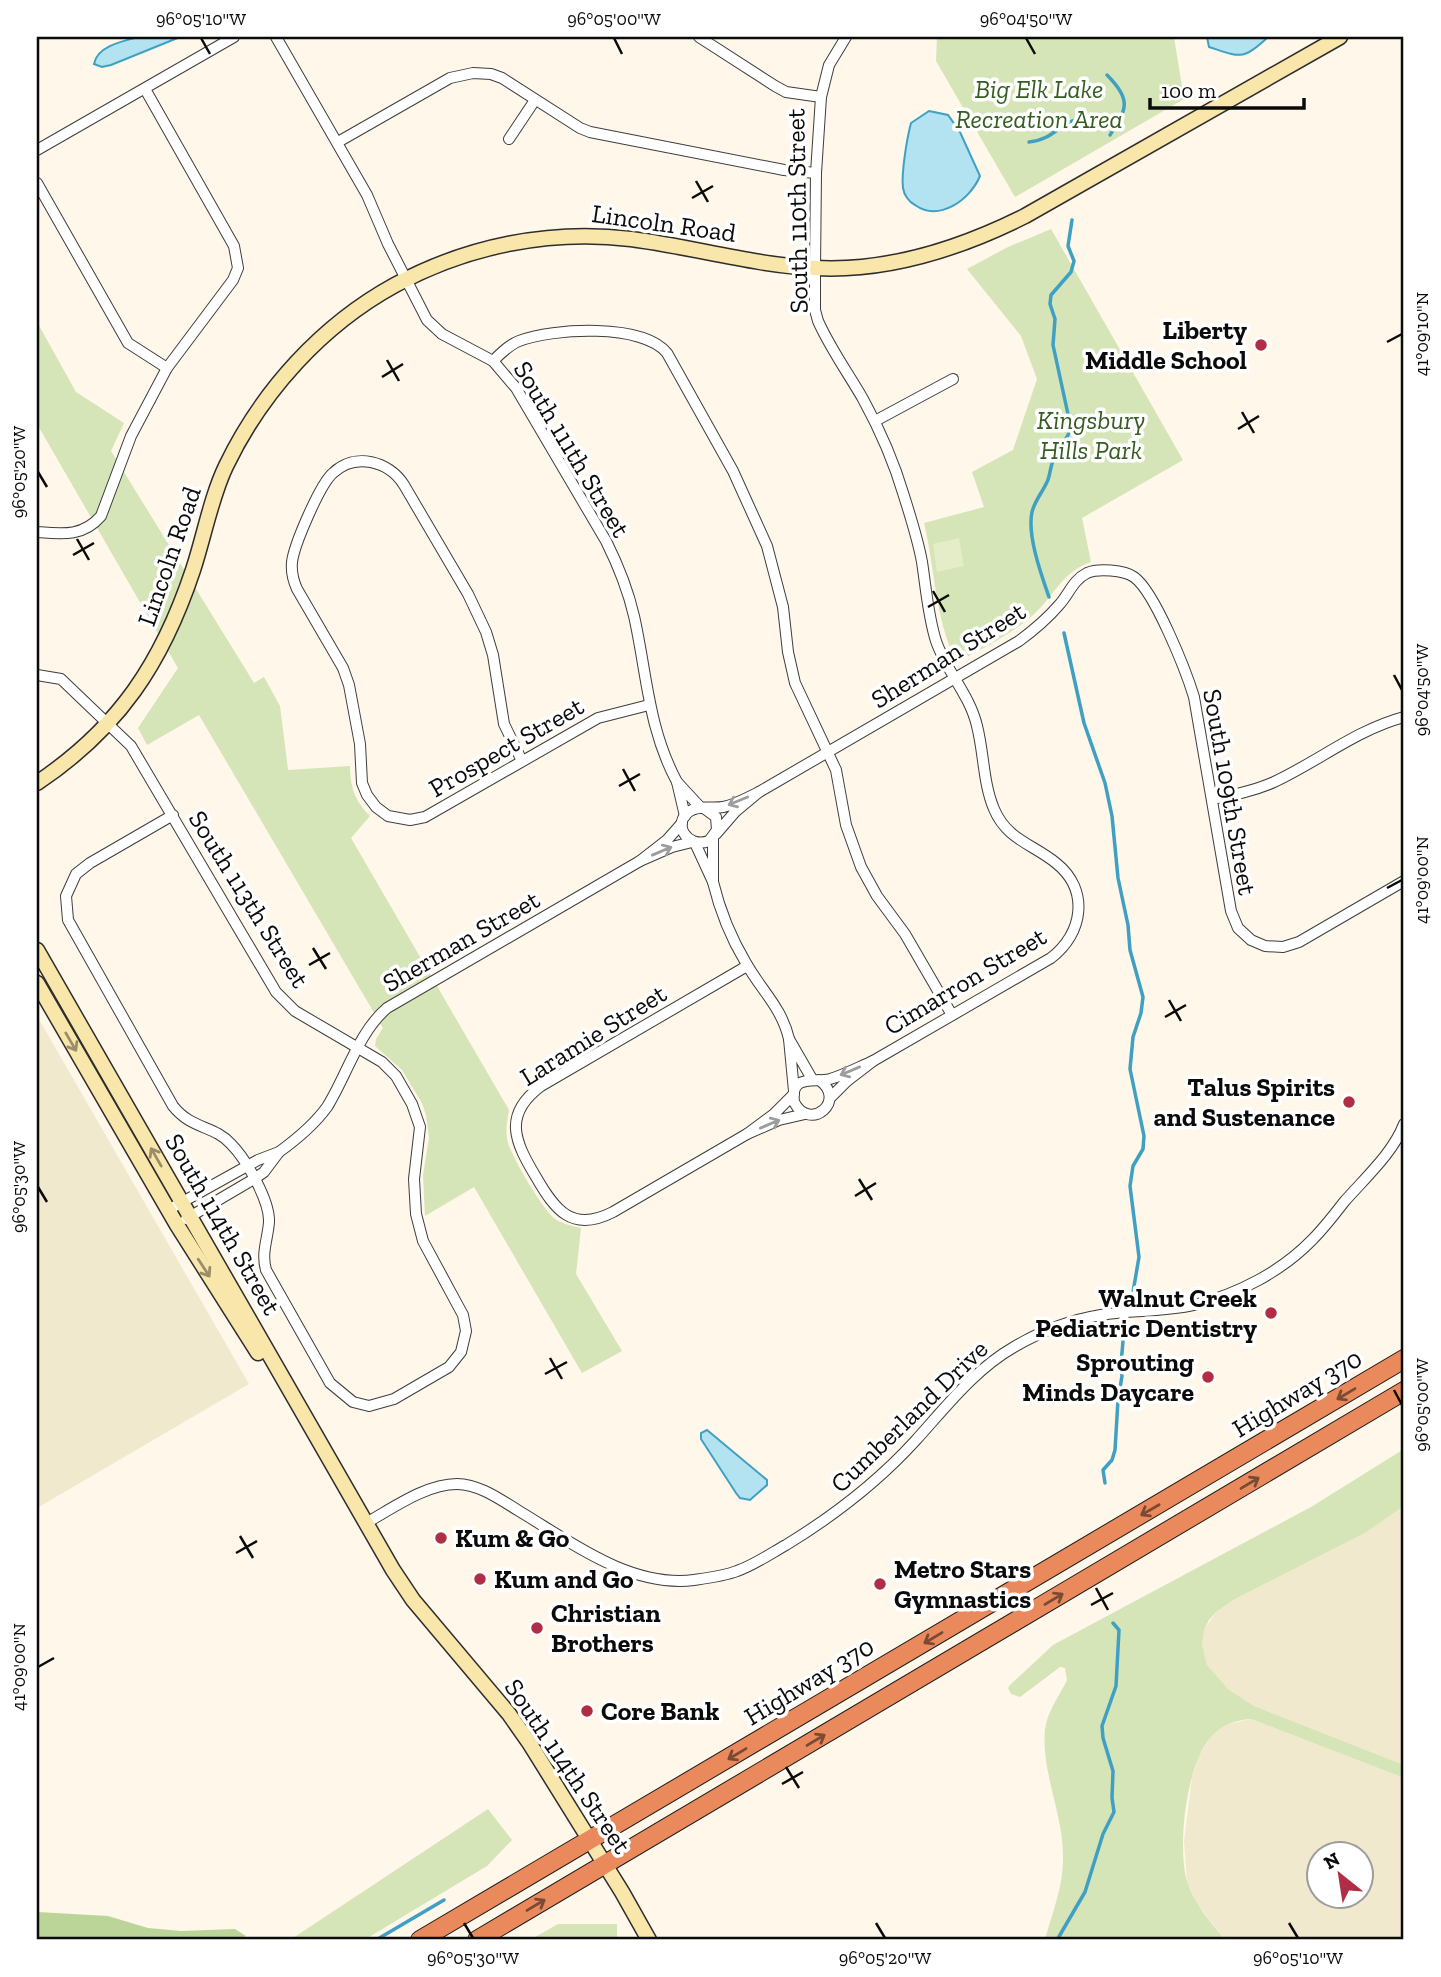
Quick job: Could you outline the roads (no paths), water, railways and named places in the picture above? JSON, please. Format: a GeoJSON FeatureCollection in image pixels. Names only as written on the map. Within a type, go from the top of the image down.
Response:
{"type":"FeatureCollection","features":[{"type":"Feature","properties":{"kind":"highway","name":"Highway 370"},"geometry":{"type":"LineString","coordinates":[[419,1940],[1404,1359]]}},
{"type":"Feature","properties":{"kind":"highway","name":"Highway 370"},"geometry":{"type":"LineString","coordinates":[[477,1940],[1404,1391]]}},
{"type":"Feature","properties":{"kind":"street"},"geometry":{"type":"LineString","coordinates":[[37,150],[234,37]]}},
{"type":"Feature","properties":{"kind":"street","name":"South 111th Street"},"geometry":{"type":"LineString","coordinates":[[276,37],[367,195],[405,280],[423,313],[442,334],[493,361],[516,387],[617,563],[633,614],[649,705],[660,747],[677,782],[684,820]]}},
{"type":"Feature","properties":{"kind":"street","name":"South 110th Street"},"geometry":{"type":"LineString","coordinates":[[699,37],[786,92],[821,97],[816,173],[815,268],[818,321],[875,421],[904,494],[919,548],[936,640],[977,725],[988,790],[996,814],[1018,839],[1056,863],[1067,874],[1075,891]]}},
{"type":"Feature","properties":{"kind":"street"},"geometry":{"type":"LineString","coordinates":[[821,97],[829,65],[846,37]]}},
{"type":"Feature","properties":{"kind":"street","name":"Lincoln Road"},"geometry":{"type":"LineString","coordinates":[[37,783],[75,755],[108,725],[151,667],[176,620],[225,468],[265,401],[317,342],[370,300],[437,265],[494,247],[520,241],[575,236],[629,239],[770,264],[815,268],[858,267],[902,261],[943,250],[1002,228],[1340,37]]}},
{"type":"Feature","properties":{"kind":"street"},"geometry":{"type":"LineString","coordinates":[[338,142],[443,82],[480,72],[497,76],[590,132],[784,170],[816,173]]}},
{"type":"Feature","properties":{"kind":"street"},"geometry":{"type":"LineString","coordinates":[[37,532],[80,533],[93,526],[101,516],[131,436],[167,368],[226,292],[237,268],[234,246],[145,89]]}},
{"type":"Feature","properties":{"kind":"street"},"geometry":{"type":"LineString","coordinates":[[509,139],[535,100]]}},
{"type":"Feature","properties":{"kind":"street"},"geometry":{"type":"LineString","coordinates":[[37,183],[128,343],[167,368]]}},
{"type":"Feature","properties":{"kind":"street"},"geometry":{"type":"LineString","coordinates":[[493,361],[519,341],[571,332],[637,336],[653,341],[665,350],[725,455],[758,525],[779,589],[795,683],[839,779],[846,825],[861,867],[877,897],[905,934],[952,1015]]}},
{"type":"Feature","properties":{"kind":"street"},"geometry":{"type":"LineString","coordinates":[[875,421],[953,379]]}},
{"type":"Feature","properties":{"kind":"street","name":"Prospect Street"},"geometry":{"type":"LineString","coordinates":[[522,761],[504,724],[493,655],[486,632],[474,605],[404,485],[391,470],[378,463],[359,462],[340,468],[329,477],[321,489],[293,556],[292,575],[297,589],[346,674],[360,744],[362,783],[369,799],[384,814],[404,820],[425,817],[598,718],[649,705]]}},
{"type":"Feature","properties":{"kind":"street","name":"Sherman Street"},"geometry":{"type":"LineString","coordinates":[[703,808],[730,805],[759,792],[1019,641],[1036,629],[1062,602],[1074,582],[1089,572],[1112,571]]}},
{"type":"Feature","properties":{"kind":"street","name":"South 109th Street"},"geometry":{"type":"LineString","coordinates":[[1112,571],[1133,576],[1147,593],[1185,670],[1194,697],[1233,919],[1247,937],[1270,947],[1283,947],[1298,942],[1404,881]]}},
{"type":"Feature","properties":{"kind":"street","name":"South 113th Street"},"geometry":{"type":"LineString","coordinates":[[37,675],[61,679],[131,746],[276,992],[296,1011],[382,1062],[392,1071],[416,1113],[420,1136],[413,1191],[418,1223],[428,1251],[463,1315],[465,1342],[449,1367],[394,1399],[369,1406],[346,1399],[330,1383],[267,1270],[264,1256],[269,1215],[254,1179]]}},
{"type":"Feature","properties":{"kind":"street"},"geometry":{"type":"LineString","coordinates":[[1212,799],[1247,792],[1273,782],[1365,731],[1404,717]]}},
{"type":"Feature","properties":{"kind":"street","name":"South 111th Street"},"geometry":{"type":"LineString","coordinates":[[677,782],[703,808]]}},
{"type":"Feature","properties":{"kind":"street","name":"Sherman Street"},"geometry":{"type":"LineString","coordinates":[[714,836],[735,812],[759,792]]}},
{"type":"Feature","properties":{"kind":"street"},"geometry":{"type":"LineString","coordinates":[[713,882],[714,836],[718,826],[716,817],[703,808],[692,810],[684,820],[684,834],[693,842],[713,882],[727,925],[747,966],[779,1011],[789,1039],[797,1108],[805,1114]]}},
{"type":"Feature","properties":{"kind":"street"},"geometry":{"type":"LineString","coordinates":[[173,815],[90,863],[76,874],[68,887],[65,905],[71,928],[173,1106],[191,1124],[224,1137],[236,1150],[254,1179]]}},
{"type":"Feature","properties":{"kind":"street","name":"Sherman Street"},"geometry":{"type":"LineString","coordinates":[[640,861],[667,840],[684,820]]}},
{"type":"Feature","properties":{"kind":"street"},"geometry":{"type":"LineString","coordinates":[[693,842],[705,843],[714,836]]}},
{"type":"Feature","properties":{"kind":"street","name":"Sherman Street"},"geometry":{"type":"LineString","coordinates":[[168,1210],[279,1152],[305,1132],[325,1109],[375,1020],[397,1001],[640,861],[672,847],[693,842]]}},
{"type":"Feature","properties":{"kind":"street","name":"Cimarron Street"},"geometry":{"type":"LineString","coordinates":[[815,1079],[839,1076],[873,1061],[1060,951],[1076,926],[1079,906],[1075,891]]}},
{"type":"Feature","properties":{"kind":"street","name":"South 114th Street"},"geometry":{"type":"LineString","coordinates":[[37,950],[393,1570],[413,1601],[501,1705],[530,1744],[649,1940]]}},
{"type":"Feature","properties":{"kind":"street","name":"Laramie Street"},"geometry":{"type":"LineString","coordinates":[[747,966],[531,1093],[520,1108],[516,1128],[520,1149],[556,1209],[579,1219],[596,1219],[613,1212],[747,1134]]}},
{"type":"Feature","properties":{"kind":"street","name":"South 114th Street"},"geometry":{"type":"LineString","coordinates":[[37,983],[177,1225],[366,1523]]}},
{"type":"Feature","properties":{"kind":"street"},"geometry":{"type":"LineString","coordinates":[[747,1134],[779,1120],[805,1114],[814,1115],[827,1107],[830,1098],[827,1087],[815,1079],[789,1039]]}},
{"type":"Feature","properties":{"kind":"street","name":"Cimarron Street"},"geometry":{"type":"LineString","coordinates":[[830,1098],[873,1061]]}},
{"type":"Feature","properties":{"kind":"street"},"geometry":{"type":"LineString","coordinates":[[747,1134],[774,1114],[798,1085],[815,1079]]}},
{"type":"Feature","properties":{"kind":"street","name":"Cumberland Drive"},"geometry":{"type":"LineString","coordinates":[[366,1523],[432,1489],[457,1484],[484,1491],[599,1558],[643,1576],[690,1580],[737,1571],[757,1562],[852,1502],[886,1472],[979,1372],[1015,1346],[1078,1320],[1101,1315],[1192,1306],[1249,1285],[1278,1267],[1312,1240],[1400,1135],[1404,1124]]}},
{"type":"Feature","properties":{"kind":"street","name":"Sherman Street"},"geometry":{"type":"LineString","coordinates":[[177,1225],[264,1172],[279,1152]]}},
{"type":"Feature","properties":{"kind":"water"},"geometry":{"type":"Polygon","coordinates":[[[139,37],[180,37],[111,65],[102,67],[94,64],[105,49],[139,37]]]}},
{"type":"Feature","properties":{"kind":"water"},"geometry":{"type":"Polygon","coordinates":[[[1207,37],[1268,37],[1253,50],[1235,55],[1209,47],[1207,37]]]}},
{"type":"Feature","properties":{"kind":"water"},"geometry":{"type":"Polygon","coordinates":[[[929,111],[948,115],[960,132],[980,176],[961,200],[953,206],[934,211],[924,210],[911,202],[903,188],[911,123],[929,111]]]}},
{"type":"Feature","properties":{"kind":"water"},"geometry":{"type":"Polygon","coordinates":[[[707,1430],[767,1480],[767,1485],[750,1500],[740,1498],[701,1439],[701,1433],[707,1430]]]}},
{"type":"Feature","properties":{"kind":"waterway"},"geometry":{"type":"LineString","coordinates":[[1107,75],[1120,91],[1124,104],[1120,118],[1110,135]]}},
{"type":"Feature","properties":{"kind":"waterway"},"geometry":{"type":"LineString","coordinates":[[1029,142],[1044,138],[1076,120],[1115,128]]}},
{"type":"Feature","properties":{"kind":"waterway"},"geometry":{"type":"LineString","coordinates":[[1049,597],[1036,554],[1031,521],[1033,508],[1071,428],[1053,345],[1055,319],[1050,304],[1051,295],[1071,272],[1074,261],[1068,246],[1072,220]]}},
{"type":"Feature","properties":{"kind":"waterway"},"geometry":{"type":"LineString","coordinates":[[1064,633],[1084,723],[1105,783],[1130,950],[1143,997],[1133,1037],[1130,1069],[1144,1136],[1143,1149],[1133,1166],[1130,1186],[1139,1257],[1133,1292]]}},
{"type":"Feature","properties":{"kind":"waterway"},"geometry":{"type":"LineString","coordinates":[[1105,1483],[1103,1470],[1112,1460],[1115,1450],[1124,1330]]}},
{"type":"Feature","properties":{"kind":"waterway"},"geometry":{"type":"LineString","coordinates":[[1057,1940],[1085,1892],[1103,1834],[1114,1812],[1113,1771],[1102,1726],[1116,1686],[1119,1630],[1113,1623]]}},
{"type":"Feature","properties":{"kind":"waterway"},"geometry":{"type":"LineString","coordinates":[[376,1940],[444,1900]]}},
{"type":"Feature","properties":{"kind":"place","name":"Liberty Middle School"},"geometry":{"type":"Point","coordinates":[1261,345]}},
{"type":"Feature","properties":{"kind":"place","name":"Talus Spirits and Sustenance"},"geometry":{"type":"Point","coordinates":[1349,1102]}},
{"type":"Feature","properties":{"kind":"place","name":"Walnut Creek Pediatric Dentistry"},"geometry":{"type":"Point","coordinates":[1271,1313]}},
{"type":"Feature","properties":{"kind":"place","name":"Sprouting Minds Daycare"},"geometry":{"type":"Point","coordinates":[1208,1377]}},
{"type":"Feature","properties":{"kind":"place","name":"Kum & Go"},"geometry":{"type":"Point","coordinates":[441,1538]}},
{"type":"Feature","properties":{"kind":"place","name":"Kum and Go"},"geometry":{"type":"Point","coordinates":[480,1579]}},
{"type":"Feature","properties":{"kind":"place","name":"Metro Stars Gymnastics"},"geometry":{"type":"Point","coordinates":[880,1584]}},
{"type":"Feature","properties":{"kind":"place","name":"Christian Brothers"},"geometry":{"type":"Point","coordinates":[537,1628]}},
{"type":"Feature","properties":{"kind":"place","name":"Core Bank"},"geometry":{"type":"Point","coordinates":[587,1711]}},
{"type":"Feature","properties":{"kind":"park label","name":"Big Elk Lake Recreation Area"},"geometry":{"type":"Point","coordinates":[1039,104]}},
{"type":"Feature","properties":{"kind":"park label","name":"Kingsbury Hills Park"},"geometry":{"type":"Point","coordinates":[1091,435]}}]}
